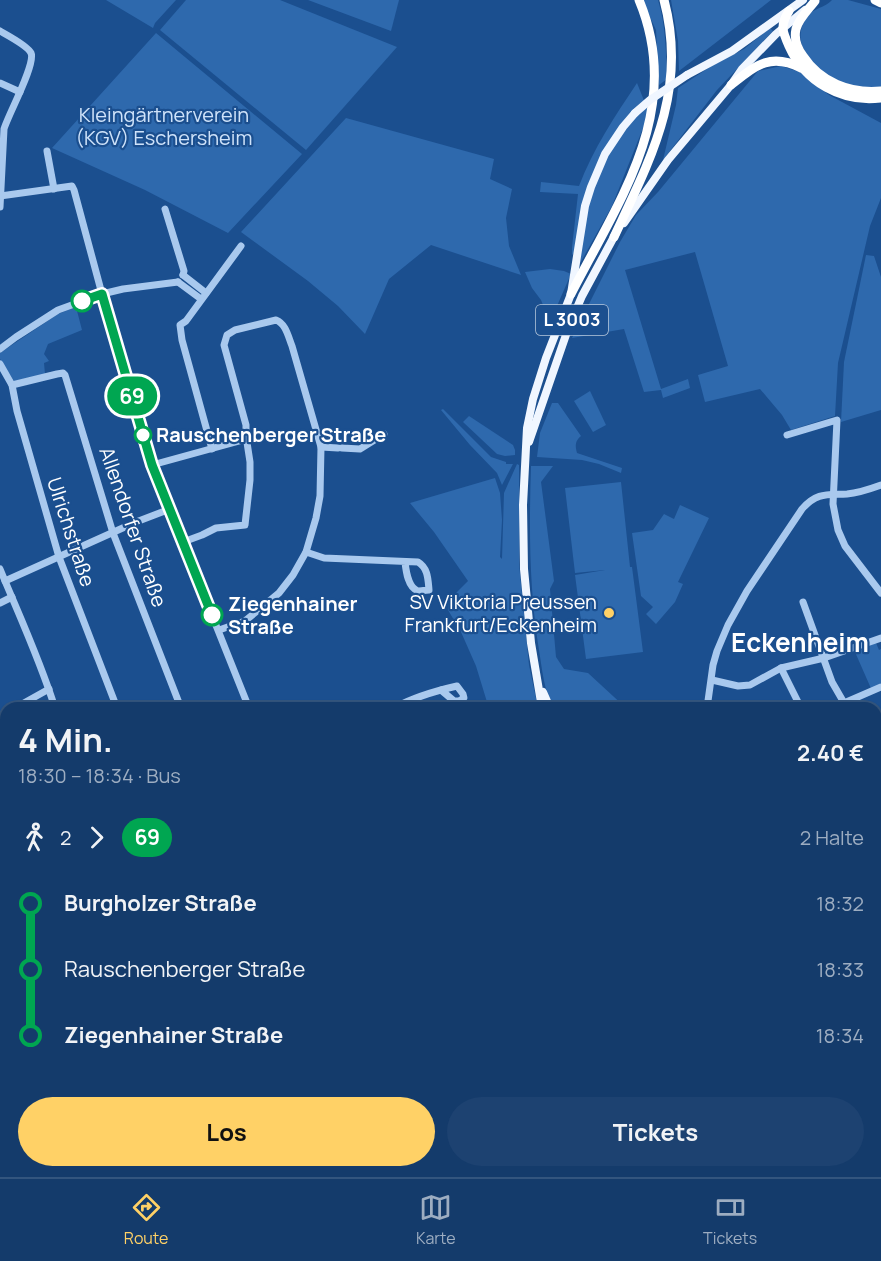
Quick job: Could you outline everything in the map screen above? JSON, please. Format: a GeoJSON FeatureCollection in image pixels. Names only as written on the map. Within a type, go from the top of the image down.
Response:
{"type":"FeatureCollection","features":[{"type":"Feature","properties":{"kind":"highway"},"geometry":{"type":"LineString","coordinates":[[571,294],[628,184],[650,122],[655,98],[655,57],[651,35],[639,0]]}},
{"type":"Feature","properties":{"kind":"highway"},"geometry":{"type":"LineString","coordinates":[[614,237],[653,153],[668,104],[671,57],[669,25],[664,0]]}},
{"type":"Feature","properties":{"kind":"highway"},"geometry":{"type":"LineString","coordinates":[[875,0],[881,3]]}},
{"type":"Feature","properties":{"kind":"highway"},"geometry":{"type":"LineString","coordinates":[[816,1],[804,14],[796,30],[797,46],[805,59],[818,73],[840,86],[857,91],[881,91]]}},
{"type":"Feature","properties":{"kind":"highway"},"geometry":{"type":"LineString","coordinates":[[789,11],[782,22],[783,28],[790,49],[803,69],[816,81],[838,93],[861,99],[881,98]]}},
{"type":"Feature","properties":{"kind":"highway"},"geometry":{"type":"LineString","coordinates":[[731,85],[755,66],[770,61],[783,61],[803,69]]}},
{"type":"Feature","properties":{"kind":"main road","name":"L 3003"},"geometry":{"type":"LineString","coordinates":[[541,702],[530,634],[524,569],[523,505],[527,428],[533,399],[546,358],[571,294],[585,206],[591,187],[605,154],[635,113],[687,75],[732,51],[803,0]]}},
{"type":"Feature","properties":{"kind":"main road","name":"L 3003"},"geometry":{"type":"LineString","coordinates":[[526,451],[568,329],[582,296],[614,237],[668,160],[742,69],[783,28],[816,1]]}},
{"type":"Feature","properties":{"kind":"main road","name":"L 3003"},"geometry":{"type":"LineString","coordinates":[[538,682],[547,702]]}},
{"type":"Feature","properties":{"kind":"street"},"geometry":{"type":"LineString","coordinates":[[0,31],[31,51],[32,61],[4,129],[0,207]]}},
{"type":"Feature","properties":{"kind":"street"},"geometry":{"type":"LineString","coordinates":[[0,83],[20,92]]}},
{"type":"Feature","properties":{"kind":"street"},"geometry":{"type":"LineString","coordinates":[[47,150],[54,189]]}},
{"type":"Feature","properties":{"kind":"street"},"geometry":{"type":"LineString","coordinates":[[0,196],[72,186],[74,190],[152,465],[247,702]]}},
{"type":"Feature","properties":{"kind":"street"},"geometry":{"type":"LineString","coordinates":[[165,209],[184,271],[178,282]]}},
{"type":"Feature","properties":{"kind":"street"},"geometry":{"type":"LineString","coordinates":[[212,449],[180,325],[186,321],[241,246]]}},
{"type":"Feature","properties":{"kind":"street"},"geometry":{"type":"LineString","coordinates":[[183,275],[204,296]]}},
{"type":"Feature","properties":{"kind":"street"},"geometry":{"type":"LineString","coordinates":[[0,349],[58,310],[102,294],[178,282],[204,296]]}},
{"type":"Feature","properties":{"kind":"street"},"geometry":{"type":"LineString","coordinates":[[183,542],[216,528],[245,525],[250,480],[250,462],[245,438],[246,425],[224,345],[227,335],[235,330],[276,320],[281,322],[287,331],[321,447],[320,496],[316,518],[306,552],[279,593],[245,621],[219,630]]}},
{"type":"Feature","properties":{"kind":"street","name":"Ulrichstraße"},"geometry":{"type":"LineString","coordinates":[[0,364],[12,386],[59,557],[115,702]]}},
{"type":"Feature","properties":{"kind":"street","name":"Allendorfer Straße"},"geometry":{"type":"LineString","coordinates":[[12,386],[56,374],[65,375],[113,533],[179,702]]}},
{"type":"Feature","properties":{"kind":"street"},"geometry":{"type":"LineString","coordinates":[[787,435],[837,420],[833,504],[841,538],[881,593]]}},
{"type":"Feature","properties":{"kind":"street"},"geometry":{"type":"LineString","coordinates":[[321,447],[360,449],[384,434]]}},
{"type":"Feature","properties":{"kind":"street"},"geometry":{"type":"LineString","coordinates":[[152,465],[245,438]]}},
{"type":"Feature","properties":{"kind":"street"},"geometry":{"type":"LineString","coordinates":[[708,702],[713,665],[728,625],[747,591],[807,503],[820,496],[856,492],[881,485]]}},
{"type":"Feature","properties":{"kind":"street"},"geometry":{"type":"LineString","coordinates":[[5,581],[170,509]]}},
{"type":"Feature","properties":{"kind":"street"},"geometry":{"type":"LineString","coordinates":[[306,552],[324,558],[418,562],[422,564],[427,573],[429,590],[419,591],[412,587],[405,562]]}},
{"type":"Feature","properties":{"kind":"street"},"geometry":{"type":"LineString","coordinates":[[0,569],[53,702]]}},
{"type":"Feature","properties":{"kind":"street"},"geometry":{"type":"LineString","coordinates":[[0,603],[12,597]]}},
{"type":"Feature","properties":{"kind":"street"},"geometry":{"type":"LineString","coordinates":[[803,602],[832,682],[844,702]]}},
{"type":"Feature","properties":{"kind":"street"},"geometry":{"type":"LineString","coordinates":[[712,680],[744,686],[781,668],[824,658],[881,638]]}},
{"type":"Feature","properties":{"kind":"street"},"geometry":{"type":"LineString","coordinates":[[781,668],[798,702]]}},
{"type":"Feature","properties":{"kind":"street"},"geometry":{"type":"LineString","coordinates":[[852,702],[881,687]]}},
{"type":"Feature","properties":{"kind":"street"},"geometry":{"type":"LineString","coordinates":[[26,702],[49,689]]}},
{"type":"Feature","properties":{"kind":"street"},"geometry":{"type":"LineString","coordinates":[[407,702],[441,690]]}},
{"type":"Feature","properties":{"kind":"green space"},"geometry":{"type":"Polygon","coordinates":[[[106,0],[176,0],[153,28],[106,0]]]}},
{"type":"Feature","properties":{"kind":"green space"},"geometry":{"type":"Polygon","coordinates":[[[186,0],[280,0],[397,47],[306,150],[160,30],[186,0]]]}},
{"type":"Feature","properties":{"kind":"green space"},"geometry":{"type":"Polygon","coordinates":[[[308,0],[399,0],[391,31],[308,0]]]}},
{"type":"Feature","properties":{"kind":"green space"},"geometry":{"type":"Polygon","coordinates":[[[642,0],[658,0],[663,20],[667,79],[659,85],[656,30],[642,0]]]}},
{"type":"Feature","properties":{"kind":"green space"},"geometry":{"type":"Polygon","coordinates":[[[671,0],[771,0],[679,71],[678,41],[671,0]]]}},
{"type":"Feature","properties":{"kind":"green space"},"geometry":{"type":"Polygon","coordinates":[[[832,0],[848,0],[881,9],[881,87],[856,86],[832,79],[807,55],[800,36],[804,22],[810,13],[832,0]]]}},
{"type":"Feature","properties":{"kind":"green space"},"geometry":{"type":"Polygon","coordinates":[[[770,28],[773,31],[717,90],[663,160],[678,88],[713,65],[744,49],[770,28]]]}},
{"type":"Feature","properties":{"kind":"green space","name":"Kleingärtnerverein (KGV) Eschersheim"},"geometry":{"type":"Polygon","coordinates":[[[156,33],[302,154],[228,233],[145,190],[52,148],[156,33]]]}},
{"type":"Feature","properties":{"kind":"green space"},"geometry":{"type":"Polygon","coordinates":[[[781,66],[800,72],[829,95],[881,123],[881,198],[870,226],[838,363],[835,416],[791,430],[782,415],[760,389],[705,402],[698,375],[728,366],[695,252],[625,270],[661,389],[688,379],[690,388],[663,398],[661,390],[644,392],[624,329],[572,338],[636,215],[658,192],[758,71],[781,66]]]}},
{"type":"Feature","properties":{"kind":"green space"},"geometry":{"type":"Polygon","coordinates":[[[637,83],[649,113],[612,206],[578,267],[581,246],[572,255],[572,247],[578,194],[540,192],[541,182],[579,186],[598,146],[637,83]]]}},
{"type":"Feature","properties":{"kind":"green space"},"geometry":{"type":"Polygon","coordinates":[[[346,118],[494,159],[490,179],[512,189],[506,218],[509,246],[521,275],[431,245],[389,279],[365,334],[338,306],[308,281],[241,232],[346,118]]]}},
{"type":"Feature","properties":{"kind":"green space"},"geometry":{"type":"Polygon","coordinates":[[[866,255],[874,256],[881,277],[881,410],[841,422],[844,362],[866,255]]]}},
{"type":"Feature","properties":{"kind":"green space"},"geometry":{"type":"Polygon","coordinates":[[[550,269],[571,274],[553,315],[545,310],[525,272],[550,269]]]}},
{"type":"Feature","properties":{"kind":"green space"},"geometry":{"type":"Polygon","coordinates":[[[76,307],[82,330],[48,344],[44,354],[49,361],[44,363],[45,374],[14,381],[0,359],[0,353],[58,314],[76,307]]]}},
{"type":"Feature","properties":{"kind":"green space"},"geometry":{"type":"Polygon","coordinates":[[[590,391],[606,425],[593,432],[574,401],[590,391]]]}},
{"type":"Feature","properties":{"kind":"green space"},"geometry":{"type":"Polygon","coordinates":[[[552,403],[558,403],[581,436],[576,443],[577,453],[622,468],[621,473],[582,460],[537,457],[540,433],[552,403]]]}},
{"type":"Feature","properties":{"kind":"green space"},"geometry":{"type":"Polygon","coordinates":[[[443,409],[491,457],[506,462],[506,464],[513,464],[502,485],[497,473],[470,445],[441,410],[443,409]]]}},
{"type":"Feature","properties":{"kind":"green space"},"geometry":{"type":"Polygon","coordinates":[[[469,416],[513,445],[515,455],[497,454],[463,422],[469,416]]]}},
{"type":"Feature","properties":{"kind":"green space"},"geometry":{"type":"Polygon","coordinates":[[[517,464],[519,465],[519,564],[529,665],[537,702],[487,702],[476,666],[448,610],[449,600],[468,581],[434,532],[410,503],[495,478],[500,493],[502,520],[500,557],[502,559],[504,493],[517,464]]]}},
{"type":"Feature","properties":{"kind":"green space"},"geometry":{"type":"Polygon","coordinates":[[[531,466],[553,466],[541,482],[554,581],[550,589],[556,657],[564,669],[588,673],[619,702],[550,702],[542,672],[533,604],[530,535],[531,466]]]}},
{"type":"Feature","properties":{"kind":"green space"},"geometry":{"type":"Polygon","coordinates":[[[621,482],[630,567],[632,567],[643,652],[586,659],[575,575],[605,570],[575,573],[565,488],[621,482]]]}},
{"type":"Feature","properties":{"kind":"green space"},"geometry":{"type":"Polygon","coordinates":[[[680,505],[709,518],[678,582],[683,584],[675,602],[656,624],[646,614],[653,607],[641,596],[632,533],[653,530],[664,514],[674,519],[680,505]]]}},
{"type":"Feature","properties":{"kind":"green space"},"geometry":{"type":"Polygon","coordinates":[[[876,643],[879,650],[881,649],[881,690],[873,693],[855,652],[876,643]]]}},
{"type":"Feature","properties":{"kind":"bus line","name":"69"},"geometry":{"type":"LineString","coordinates":[[82,301],[102,294],[152,465],[212,615]]}},
{"type":"Feature","properties":{"kind":"place","name":"Rauschenberger Straße"},"geometry":{"type":"Point","coordinates":[143,435]}},
{"type":"Feature","properties":{"kind":"place","name":"SV Viktoria Preussen Frankfurt/Eckenheim"},"geometry":{"type":"Point","coordinates":[609,613]}},
{"type":"Feature","properties":{"kind":"place","name":"Ziegenhainer Straße"},"geometry":{"type":"Point","coordinates":[212,615]}},
{"type":"Feature","properties":{"kind":"district","name":"Eckenheim"},"geometry":{"type":"Point","coordinates":[800,643]}}]}
